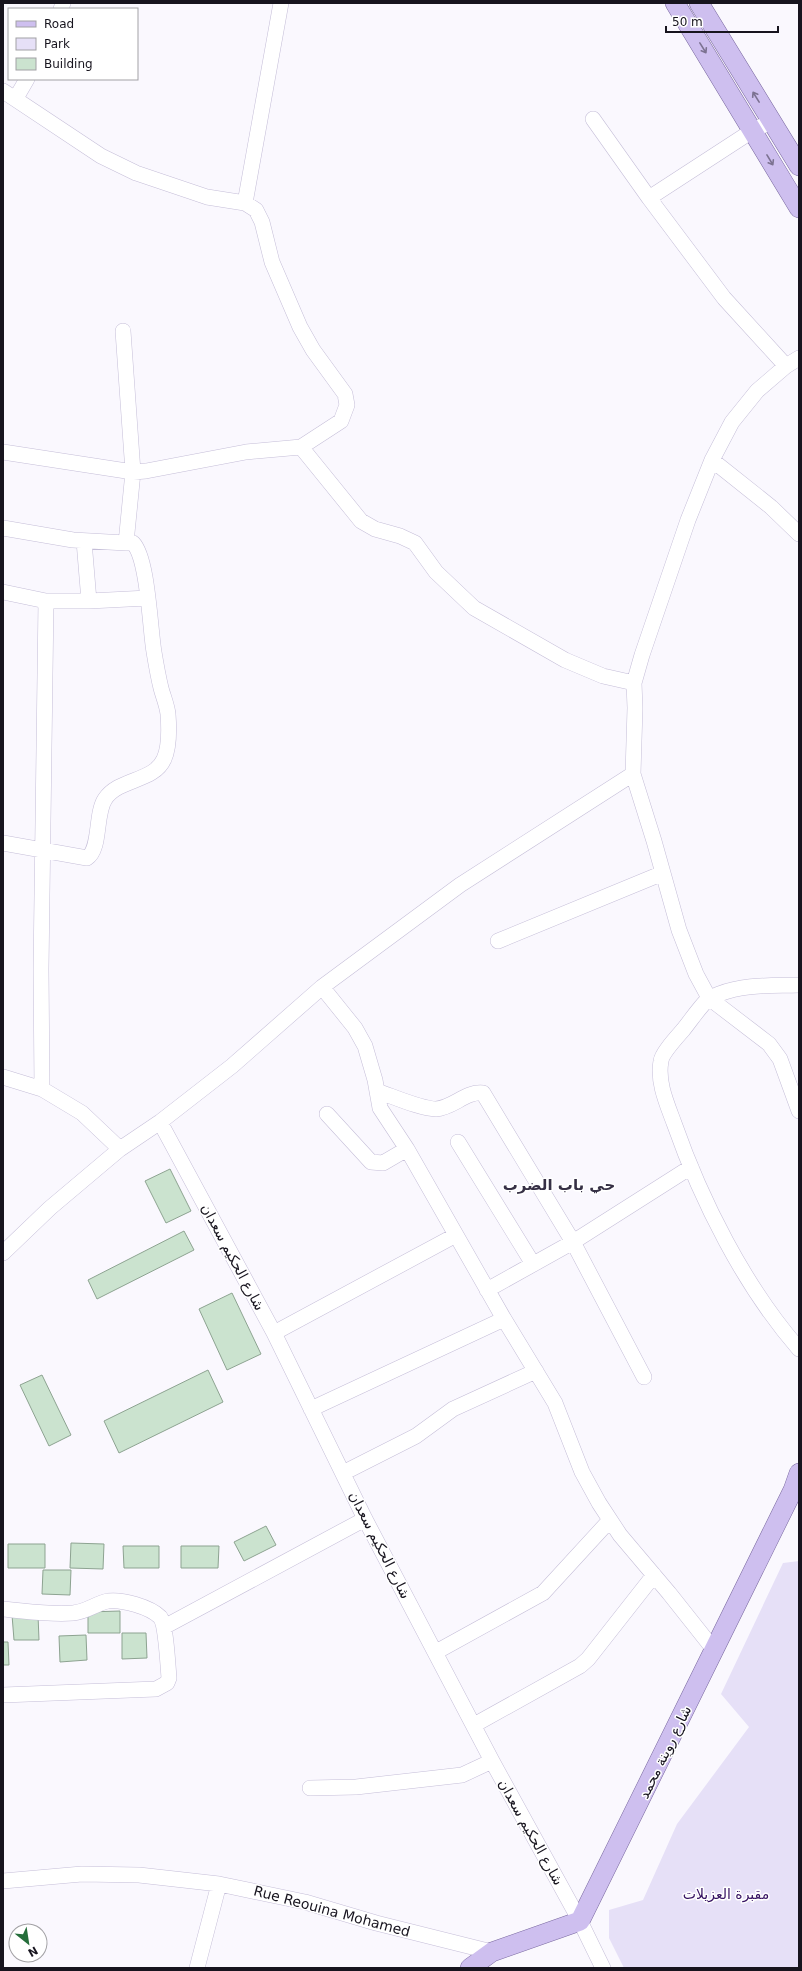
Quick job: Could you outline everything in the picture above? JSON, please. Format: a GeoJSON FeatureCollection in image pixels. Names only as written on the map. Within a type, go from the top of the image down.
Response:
{"type":"FeatureCollection","features":[{"type":"Feature","properties":{"kind":"main road"},"geometry":{"type":"LineString","coordinates":[[675,3],[799,208]]}},
{"type":"Feature","properties":{"kind":"main road"},"geometry":{"type":"LineString","coordinates":[[699,3],[799,166]]}},
{"type":"Feature","properties":{"kind":"main road","name":"شارع روينة محمد"},"geometry":{"type":"LineString","coordinates":[[580,1921],[714,1651],[799,1473]]}},
{"type":"Feature","properties":{"kind":"main road"},"geometry":{"type":"LineString","coordinates":[[470,1968],[492,1952],[580,1921]]}},
{"type":"Feature","properties":{"kind":"street"},"geometry":{"type":"LineString","coordinates":[[245,203],[281,3]]}},
{"type":"Feature","properties":{"kind":"street"},"geometry":{"type":"LineString","coordinates":[[3,452],[132,472],[185,465],[246,452],[301,447],[341,421],[347,405],[345,394],[313,350],[300,327],[272,262],[262,222],[256,210],[245,203],[207,198],[136,173],[101,156],[9,94],[26,80]]}},
{"type":"Feature","properties":{"kind":"street"},"geometry":{"type":"LineString","coordinates":[[593,119],[649,198],[724,298],[786,366]]}},
{"type":"Feature","properties":{"kind":"street"},"geometry":{"type":"LineString","coordinates":[[649,198],[752,131],[772,122]]}},
{"type":"Feature","properties":{"kind":"street"},"geometry":{"type":"LineString","coordinates":[[123,331],[132,472],[126,543]]}},
{"type":"Feature","properties":{"kind":"street"},"geometry":{"type":"LineString","coordinates":[[799,358],[786,366],[757,391],[732,422],[712,460],[688,520],[642,655],[634,683],[636,708],[633,774],[679,930],[696,974],[709,998],[769,1044],[780,1060],[799,1111]]}},
{"type":"Feature","properties":{"kind":"street"},"geometry":{"type":"LineString","coordinates":[[301,447],[361,521],[375,529],[400,536],[415,543],[436,572],[474,608],[565,660],[603,676],[634,683]]}},
{"type":"Feature","properties":{"kind":"street"},"geometry":{"type":"LineString","coordinates":[[712,460],[771,507],[799,534]]}},
{"type":"Feature","properties":{"kind":"street"},"geometry":{"type":"LineString","coordinates":[[3,528],[84,541],[133,543],[136,546],[148,598],[154,652],[168,713],[165,758],[160,766],[153,771],[118,788],[105,799],[100,813],[93,850],[90,856],[84,859],[3,843]]}},
{"type":"Feature","properties":{"kind":"street"},"geometry":{"type":"LineString","coordinates":[[84,541],[89,601]]}},
{"type":"Feature","properties":{"kind":"street"},"geometry":{"type":"LineString","coordinates":[[3,592],[46,600],[89,601],[148,598]]}},
{"type":"Feature","properties":{"kind":"street"},"geometry":{"type":"LineString","coordinates":[[42,1089],[41,969],[46,600]]}},
{"type":"Feature","properties":{"kind":"street"},"geometry":{"type":"LineString","coordinates":[[3,1253],[50,1208],[120,1149],[160,1122],[232,1066],[322,988],[460,885],[633,774]]}},
{"type":"Feature","properties":{"kind":"street"},"geometry":{"type":"LineString","coordinates":[[498,941],[663,873]]}},
{"type":"Feature","properties":{"kind":"street"},"geometry":{"type":"LineString","coordinates":[[799,985],[753,985],[734,988],[709,998],[661,1059],[659,1073],[665,1098],[691,1167],[738,1263],[776,1321],[799,1348]]}},
{"type":"Feature","properties":{"kind":"street"},"geometry":{"type":"LineString","coordinates":[[322,988],[355,1028],[365,1046],[372,1068],[380,1108],[408,1149],[487,1290],[554,1403],[582,1472],[610,1520],[714,1651]]}},
{"type":"Feature","properties":{"kind":"street"},"geometry":{"type":"LineString","coordinates":[[3,1077],[42,1089],[82,1114],[120,1149]]}},
{"type":"Feature","properties":{"kind":"street"},"geometry":{"type":"LineString","coordinates":[[377,1092],[436,1109],[448,1106],[477,1093],[482,1093],[573,1242],[644,1377]]}},
{"type":"Feature","properties":{"kind":"street"},"geometry":{"type":"LineString","coordinates":[[327,1114],[371,1162],[383,1163],[408,1149]]}},
{"type":"Feature","properties":{"kind":"street","name":"شارع الحكيم سعدان"},"geometry":{"type":"LineString","coordinates":[[160,1122],[274,1333],[365,1519],[492,1761],[580,1921],[603,1968]]}},
{"type":"Feature","properties":{"kind":"street"},"geometry":{"type":"LineString","coordinates":[[458,1142],[533,1264]]}},
{"type":"Feature","properties":{"kind":"street"},"geometry":{"type":"LineString","coordinates":[[487,1290],[573,1242],[691,1167]]}},
{"type":"Feature","properties":{"kind":"street"},"geometry":{"type":"LineString","coordinates":[[274,1333],[456,1235]]}},
{"type":"Feature","properties":{"kind":"street"},"geometry":{"type":"LineString","coordinates":[[310,1409],[504,1319]]}},
{"type":"Feature","properties":{"kind":"street"},"geometry":{"type":"LineString","coordinates":[[343,1473],[416,1436],[465,1403],[536,1371]]}},
{"type":"Feature","properties":{"kind":"street"},"geometry":{"type":"LineString","coordinates":[[164,1627],[365,1519]]}},
{"type":"Feature","properties":{"kind":"street"},"geometry":{"type":"LineString","coordinates":[[436,1652],[543,1593],[610,1520]]}},
{"type":"Feature","properties":{"kind":"street"},"geometry":{"type":"LineString","coordinates":[[474,1725],[580,1666],[588,1659],[654,1575]]}},
{"type":"Feature","properties":{"kind":"street"},"geometry":{"type":"LineString","coordinates":[[3,1609],[46,1613],[74,1613],[108,1601],[136,1604],[160,1618],[164,1627],[169,1678],[167,1683],[156,1690],[3,1695]]}},
{"type":"Feature","properties":{"kind":"street"},"geometry":{"type":"LineString","coordinates":[[310,1788],[356,1786],[462,1775],[492,1761]]}},
{"type":"Feature","properties":{"kind":"street","name":"Rue Reouina Mohamed"},"geometry":{"type":"LineString","coordinates":[[3,1881],[82,1874],[139,1875],[219,1884],[305,1902],[376,1923],[492,1952]]}},
{"type":"Feature","properties":{"kind":"street"},"geometry":{"type":"LineString","coordinates":[[197,1968],[219,1884]]}},
{"type":"Feature","properties":{"kind":"green space","name":"مقبرة العزيلات"},"geometry":{"type":"Polygon","coordinates":[[[799,1561],[799,1968],[624,1968],[609,1938],[609,1910],[643,1900],[677,1824],[749,1727],[721,1694],[783,1563],[799,1561]]]}},
{"type":"Feature","properties":{"kind":"building"},"geometry":{"type":"Polygon","coordinates":[[[170,1169],[191,1211],[166,1223],[145,1181],[170,1169]]]}},
{"type":"Feature","properties":{"kind":"building"},"geometry":{"type":"Polygon","coordinates":[[[184,1231],[194,1250],[97,1299],[88,1280],[184,1231]]]}},
{"type":"Feature","properties":{"kind":"building"},"geometry":{"type":"Polygon","coordinates":[[[232,1293],[261,1354],[227,1370],[199,1309],[232,1293]]]}},
{"type":"Feature","properties":{"kind":"building"},"geometry":{"type":"Polygon","coordinates":[[[208,1370],[223,1402],[119,1453],[104,1421],[208,1370]]]}},
{"type":"Feature","properties":{"kind":"building"},"geometry":{"type":"Polygon","coordinates":[[[42,1375],[71,1435],[49,1446],[20,1385],[42,1375]]]}},
{"type":"Feature","properties":{"kind":"building"},"geometry":{"type":"Polygon","coordinates":[[[266,1526],[276,1545],[244,1561],[234,1542],[266,1526]]]}},
{"type":"Feature","properties":{"kind":"building"},"geometry":{"type":"Polygon","coordinates":[[[71,1543],[104,1544],[103,1569],[70,1568],[71,1543]]]}},
{"type":"Feature","properties":{"kind":"building"},"geometry":{"type":"Polygon","coordinates":[[[8,1544],[45,1544],[45,1568],[8,1568],[8,1544]]]}},
{"type":"Feature","properties":{"kind":"building"},"geometry":{"type":"Polygon","coordinates":[[[123,1546],[159,1546],[159,1568],[124,1568],[123,1546]]]}},
{"type":"Feature","properties":{"kind":"building"},"geometry":{"type":"Polygon","coordinates":[[[181,1546],[219,1546],[218,1568],[181,1568],[181,1546]]]}},
{"type":"Feature","properties":{"kind":"building"},"geometry":{"type":"Polygon","coordinates":[[[43,1570],[71,1570],[70,1595],[42,1594],[43,1570]]]}},
{"type":"Feature","properties":{"kind":"building"},"geometry":{"type":"Polygon","coordinates":[[[120,1611],[120,1633],[88,1633],[88,1612],[120,1611]]]}},
{"type":"Feature","properties":{"kind":"building"},"geometry":{"type":"Polygon","coordinates":[[[12,1615],[38,1615],[39,1640],[14,1640],[12,1615]]]}},
{"type":"Feature","properties":{"kind":"building"},"geometry":{"type":"Polygon","coordinates":[[[122,1633],[146,1633],[147,1658],[122,1659],[122,1633]]]}},
{"type":"Feature","properties":{"kind":"building"},"geometry":{"type":"Polygon","coordinates":[[[86,1635],[87,1660],[60,1662],[59,1636],[86,1635]]]}},
{"type":"Feature","properties":{"kind":"building"},"geometry":{"type":"Polygon","coordinates":[[[3,1642],[8,1642],[9,1665],[3,1665],[3,1642]]]}},
{"type":"Feature","properties":{"kind":"district","name":"حي باب الضرب"},"geometry":{"type":"Point","coordinates":[559,1185]}}]}
